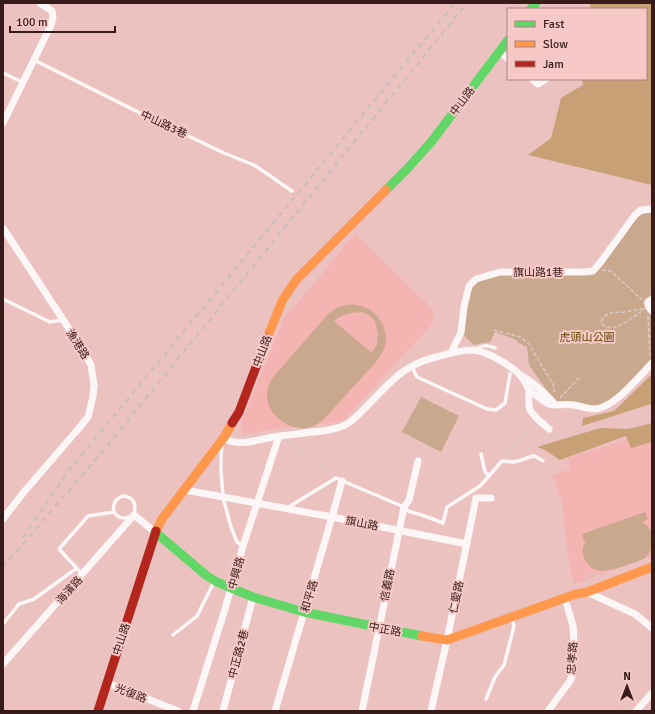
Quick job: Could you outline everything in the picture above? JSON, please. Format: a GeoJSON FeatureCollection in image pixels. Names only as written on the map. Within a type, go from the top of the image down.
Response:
{"type":"FeatureCollection","features":[{"type":"Feature","properties":{"kind":"main road","name":"中山路"},"geometry":{"type":"LineString","coordinates":[[98,711],[155,532],[162,519],[223,438],[239,412],[273,322],[283,300],[297,279],[408,168],[432,141],[507,41]]}},
{"type":"Feature","properties":{"kind":"main road","name":"中正路"},"geometry":{"type":"LineString","coordinates":[[155,532],[207,576],[232,589],[252,597],[304,612],[379,628],[447,640],[587,592],[652,567]]}},
{"type":"Feature","properties":{"kind":"street"},"geometry":{"type":"LineString","coordinates":[[3,123],[51,25],[53,17],[52,11],[40,3]]}},
{"type":"Feature","properties":{"kind":"street"},"geometry":{"type":"LineString","coordinates":[[499,51],[507,58]]}},
{"type":"Feature","properties":{"kind":"street"},"geometry":{"type":"LineString","coordinates":[[533,80],[538,84],[544,80]]}},
{"type":"Feature","properties":{"kind":"street"},"geometry":{"type":"LineString","coordinates":[[593,270],[635,214],[641,210],[652,209]]}},
{"type":"Feature","properties":{"kind":"street","name":"漁港路"},"geometry":{"type":"LineString","coordinates":[[3,228],[79,344],[91,365],[94,385],[88,416],[3,519]]}},
{"type":"Feature","properties":{"kind":"street","name":"旗山路1巷"},"geometry":{"type":"LineString","coordinates":[[451,354],[461,332],[464,307],[469,286],[476,280],[500,272],[585,272],[593,270]]}},
{"type":"Feature","properties":{"kind":"street"},"geometry":{"type":"LineString","coordinates":[[650,312],[648,302],[652,299]]}},
{"type":"Feature","properties":{"kind":"street"},"geometry":{"type":"LineString","coordinates":[[223,438],[229,442],[242,443],[336,428],[346,424],[356,417],[398,375],[411,366],[426,359],[473,350],[500,360],[530,380],[553,404]]}},
{"type":"Feature","properties":{"kind":"street"},"geometry":{"type":"LineString","coordinates":[[518,373],[529,389],[546,403],[567,404],[595,409],[604,407],[613,402],[636,381],[652,363]]}},
{"type":"Feature","properties":{"kind":"street"},"geometry":{"type":"LineString","coordinates":[[529,389],[530,410],[549,429]]}},
{"type":"Feature","properties":{"kind":"street","name":"中興路"},"geometry":{"type":"LineString","coordinates":[[192,711],[232,589],[243,546],[279,436]]}},
{"type":"Feature","properties":{"kind":"street","name":"信義路"},"geometry":{"type":"LineString","coordinates":[[362,711],[404,507],[409,500],[418,461]]}},
{"type":"Feature","properties":{"kind":"street","name":"和平路"},"geometry":{"type":"LineString","coordinates":[[275,711],[332,517],[339,479]]}},
{"type":"Feature","properties":{"kind":"street","name":"旗山路"},"geometry":{"type":"LineString","coordinates":[[185,490],[467,544]]}},
{"type":"Feature","properties":{"kind":"street","name":"仁愛路"},"geometry":{"type":"LineString","coordinates":[[431,711],[476,498],[491,498]]}},
{"type":"Feature","properties":{"kind":"street","name":"中正路"},"geometry":{"type":"LineString","coordinates":[[134,515],[155,532]]}},
{"type":"Feature","properties":{"kind":"street","name":"海濱路"},"geometry":{"type":"LineString","coordinates":[[3,664],[134,515]]}},
{"type":"Feature","properties":{"kind":"street"},"geometry":{"type":"LineString","coordinates":[[587,592],[635,614],[652,628]]}},
{"type":"Feature","properties":{"kind":"street","name":"中正路2巷"},"geometry":{"type":"LineString","coordinates":[[223,711],[252,597]]}},
{"type":"Feature","properties":{"kind":"street","name":"忠孝路"},"geometry":{"type":"LineString","coordinates":[[548,711],[572,676],[574,642],[573,626],[565,599]]}},
{"type":"Feature","properties":{"kind":"street","name":"光復路"},"geometry":{"type":"LineString","coordinates":[[107,683],[178,711]]}},
{"type":"Feature","properties":{"kind":"street"},"geometry":{"type":"LineString","coordinates":[[636,711],[652,694]]}},
{"type":"Feature","properties":{"kind":"lane","name":"中山路3巷"},"geometry":{"type":"LineString","coordinates":[[34,60],[140,113],[224,153],[254,165],[292,191]]}},
{"type":"Feature","properties":{"kind":"lane"},"geometry":{"type":"LineString","coordinates":[[3,74],[23,83]]}},
{"type":"Feature","properties":{"kind":"lane"},"geometry":{"type":"LineString","coordinates":[[3,299],[50,322],[63,320]]}},
{"type":"Feature","properties":{"kind":"lane"},"geometry":{"type":"LineString","coordinates":[[473,350],[483,345],[495,348]]}},
{"type":"Feature","properties":{"kind":"lane"},"geometry":{"type":"LineString","coordinates":[[411,366],[417,377],[487,409],[496,410],[505,403],[510,374]]}},
{"type":"Feature","properties":{"kind":"lane"},"geometry":{"type":"LineString","coordinates":[[223,438],[221,463],[223,497],[231,527],[237,542],[243,546]]}},
{"type":"Feature","properties":{"kind":"lane"},"geometry":{"type":"LineString","coordinates":[[481,454],[485,472],[489,475]]}},
{"type":"Feature","properties":{"kind":"lane"},"geometry":{"type":"LineString","coordinates":[[285,508],[339,479],[404,507],[408,511],[444,523],[447,507],[480,486],[502,461],[513,462],[535,456],[543,461]]}},
{"type":"Feature","properties":{"kind":"lane"},"geometry":{"type":"LineString","coordinates":[[123,496],[130,498],[134,503],[134,515],[124,518],[117,516],[114,512],[113,506],[116,500],[123,496]]}},
{"type":"Feature","properties":{"kind":"lane"},"geometry":{"type":"LineString","coordinates":[[82,574],[59,549],[88,516],[114,512]]}},
{"type":"Feature","properties":{"kind":"lane"},"geometry":{"type":"LineString","coordinates":[[3,624],[19,604],[34,599],[77,568]]}},
{"type":"Feature","properties":{"kind":"lane"},"geometry":{"type":"LineString","coordinates":[[173,635],[197,616],[215,581]]}},
{"type":"Feature","properties":{"kind":"lane"},"geometry":{"type":"LineString","coordinates":[[486,700],[495,677],[504,665],[514,626],[511,617]]}},
{"type":"Feature","properties":{"kind":"path"},"geometry":{"type":"LineString","coordinates":[[593,270],[611,271],[643,301]]}},
{"type":"Feature","properties":{"kind":"path"},"geometry":{"type":"LineString","coordinates":[[644,309],[619,326],[608,328],[604,326],[601,321],[604,316],[613,312],[644,309]]}},
{"type":"Feature","properties":{"kind":"path"},"geometry":{"type":"LineString","coordinates":[[650,312],[650,355]]}},
{"type":"Feature","properties":{"kind":"path"},"geometry":{"type":"LineString","coordinates":[[494,330],[520,337],[529,344],[554,386],[553,404]]}},
{"type":"Feature","properties":{"kind":"path"},"geometry":{"type":"LineString","coordinates":[[553,404],[579,378]]}},
{"type":"Feature","properties":{"kind":"path"},"geometry":{"type":"LineString","coordinates":[[502,461],[533,426]]}},
{"type":"Feature","properties":{"kind":"path"},"geometry":{"type":"LineString","coordinates":[[549,429],[558,436],[564,436]]}},
{"type":"Feature","properties":{"kind":"path"},"geometry":{"type":"LineString","coordinates":[[279,436],[339,479]]}},
{"type":"Feature","properties":{"kind":"path"},"geometry":{"type":"LineString","coordinates":[[585,577],[596,573]]}},
{"type":"Feature","properties":{"kind":"shaded area"},"geometry":{"type":"Polygon","coordinates":[[[589,3],[652,3],[652,185],[528,155],[551,138],[561,98],[583,85],[582,80],[647,80],[647,8],[591,8],[589,3]]]}},
{"type":"Feature","properties":{"kind":"shaded area"},"geometry":{"type":"Polygon","coordinates":[[[355,234],[434,310],[432,324],[343,421],[276,429],[243,435],[240,426],[286,313],[290,312],[355,234]]]}},
{"type":"Feature","properties":{"kind":"shaded area"},"geometry":{"type":"Polygon","coordinates":[[[652,374],[652,406],[651,404],[582,426],[583,418],[614,411],[652,374]]]}},
{"type":"Feature","properties":{"kind":"shaded area"},"geometry":{"type":"Polygon","coordinates":[[[652,423],[652,442],[631,448],[626,436],[560,460],[545,450],[537,447],[600,428],[628,429],[652,423]]]}},
{"type":"Feature","properties":{"kind":"shaded area"},"geometry":{"type":"Polygon","coordinates":[[[652,431],[652,556],[574,584],[569,564],[562,501],[552,475],[570,469],[568,458],[652,431]]]}},
{"type":"Feature","properties":{"kind":"green space","name":"虎頭山公園"},"geometry":{"type":"Polygon","coordinates":[[[645,213],[652,213],[652,296],[644,300],[644,304],[648,313],[652,314],[652,358],[614,398],[604,404],[593,406],[553,403],[550,395],[529,365],[527,347],[517,342],[517,340],[495,332],[490,342],[474,345],[464,336],[468,295],[471,288],[475,284],[482,280],[507,274],[593,274],[632,222],[645,213]]]}},
{"type":"Feature","properties":{"kind":"green space"},"geometry":{"type":"Polygon","coordinates":[[[346,305],[353,305],[362,306],[373,312],[378,317],[384,328],[386,334],[385,347],[375,363],[324,419],[316,425],[308,428],[293,427],[279,419],[270,407],[267,400],[269,385],[275,375],[328,314],[336,308],[346,305]],[[361,312],[350,313],[343,315],[334,321],[372,353],[377,344],[378,333],[375,321],[369,315],[361,312]]]}},
{"type":"Feature","properties":{"kind":"green space"},"geometry":{"type":"Polygon","coordinates":[[[421,397],[459,416],[441,452],[402,432],[421,397]]]}},
{"type":"Feature","properties":{"kind":"green space"},"geometry":{"type":"Polygon","coordinates":[[[645,512],[648,519],[642,522],[650,529],[653,539],[649,554],[647,556],[630,564],[605,571],[593,568],[588,564],[583,556],[583,547],[586,541],[584,541],[582,534],[645,512]]]}},
{"type":"Feature","properties":{"kind":"railway"},"geometry":{"type":"LineString","coordinates":[[23,537],[70,469],[455,3]]}},
{"type":"Feature","properties":{"kind":"railway"},"geometry":{"type":"LineString","coordinates":[[3,567],[103,451],[467,3]]}},
{"type":"Feature","properties":{"kind":"traffic: fast"},"geometry":{"type":"LineString","coordinates":[[532,8],[536,3]]}},
{"type":"Feature","properties":{"kind":"traffic: fast"},"geometry":{"type":"LineString","coordinates":[[386,190],[432,141],[507,41]]}},
{"type":"Feature","properties":{"kind":"traffic: fast"},"geometry":{"type":"LineString","coordinates":[[155,532],[207,576],[217,582],[253,597],[304,612],[422,636]]}},
{"type":"Feature","properties":{"kind":"traffic: slow"},"geometry":{"type":"LineString","coordinates":[[267,338],[283,299],[297,279],[386,190]]}},
{"type":"Feature","properties":{"kind":"traffic: slow"},"geometry":{"type":"LineString","coordinates":[[156,531],[162,519],[225,436],[232,423]]}},
{"type":"Feature","properties":{"kind":"traffic: slow"},"geometry":{"type":"LineString","coordinates":[[422,636],[447,640],[576,594],[587,592],[652,567]]}},
{"type":"Feature","properties":{"kind":"traffic: jam"},"geometry":{"type":"LineString","coordinates":[[232,423],[239,412],[267,338]]}},
{"type":"Feature","properties":{"kind":"traffic: jam"},"geometry":{"type":"LineString","coordinates":[[98,711],[156,531]]}}]}
